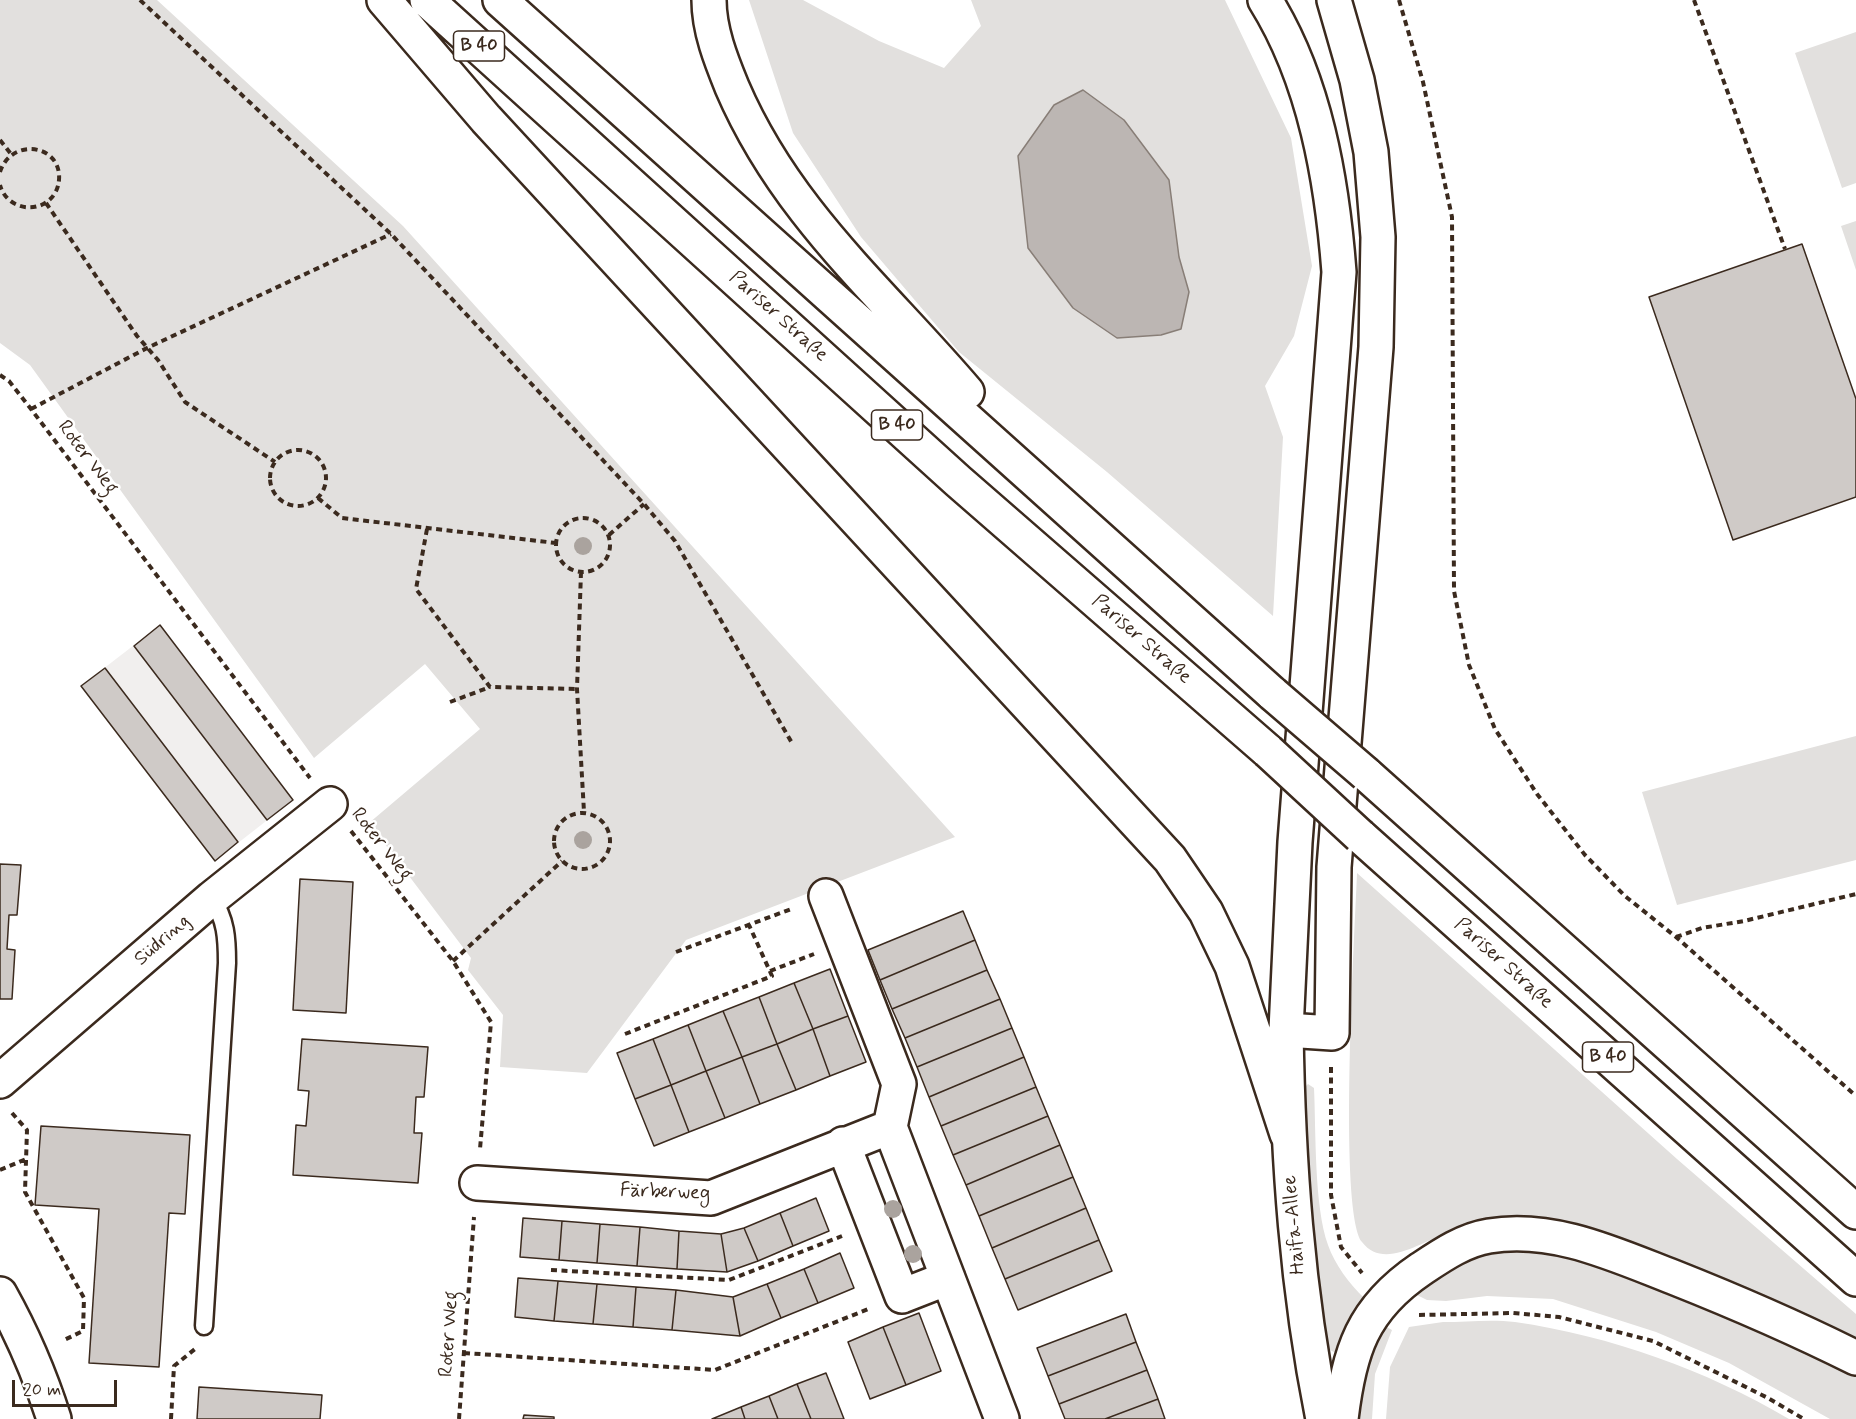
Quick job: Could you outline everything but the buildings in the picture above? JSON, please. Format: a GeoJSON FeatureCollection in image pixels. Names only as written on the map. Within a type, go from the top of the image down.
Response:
{"type":"FeatureCollection","features":[{"type":"Feature","properties":{"kind":"main road"},"geometry":{"type":"LineString","coordinates":[[384,0],[486,119],[1170,859],[1206,912],[1232,966],[1287,1134]]}},
{"type":"Feature","properties":{"kind":"main road","name":"Pariser Straße"},"geometry":{"type":"LineString","coordinates":[[427,0],[958,481],[1268,751],[1856,1279]]}},
{"type":"Feature","properties":{"kind":"main road","name":"B 40"},"geometry":{"type":"LineString","coordinates":[[500,0],[1856,1212]]}},
{"type":"Feature","properties":{"kind":"main road"},"geometry":{"type":"LineString","coordinates":[[709,0],[709,15],[722,64],[741,109],[769,159],[845,261],[958,383],[1055,496]]}},
{"type":"Feature","properties":{"kind":"main road","name":"Haifa-Allee"},"geometry":{"type":"LineString","coordinates":[[1265,0],[1291,52],[1314,119],[1332,203],[1339,272],[1295,842],[1286,1030],[1287,1134],[1296,1247],[1323,1419]]}},
{"type":"Feature","properties":{"kind":"main road"},"geometry":{"type":"LineString","coordinates":[[1286,1030],[1332,1033],[1334,867],[1376,347],[1378,237],[1371,152],[1358,80],[1334,0]]}},
{"type":"Feature","properties":{"kind":"main road","name":"Südring"},"geometry":{"type":"LineString","coordinates":[[3,1094],[212,898],[330,804]]}},
{"type":"Feature","properties":{"kind":"main road"},"geometry":{"type":"LineString","coordinates":[[826,896],[900,1084],[890,1126],[1002,1419]]}},
{"type":"Feature","properties":{"kind":"main road","name":"Färberweg"},"geometry":{"type":"LineString","coordinates":[[477,1182],[711,1198],[890,1126]]}},
{"type":"Feature","properties":{"kind":"main road"},"geometry":{"type":"LineString","coordinates":[[843,1144],[902,1296],[948,1278]]}},
{"type":"Feature","properties":{"kind":"main road"},"geometry":{"type":"LineString","coordinates":[[1341,1419],[1353,1352],[1360,1333],[1384,1298],[1414,1274],[1463,1244],[1497,1235],[1549,1236],[1598,1248],[1734,1301],[1856,1358]]}},
{"type":"Feature","properties":{"kind":"main road"},"geometry":{"type":"LineString","coordinates":[[0,1294],[31,1355],[54,1419]]}},
{"type":"Feature","properties":{"kind":"lane"},"geometry":{"type":"LineString","coordinates":[[204,1326],[227,963],[227,932],[222,913],[212,898]]}},
{"type":"Feature","properties":{"kind":"path"},"geometry":{"type":"LineString","coordinates":[[140,0],[391,234],[644,504],[675,541],[792,743]]}},
{"type":"Feature","properties":{"kind":"path"},"geometry":{"type":"LineString","coordinates":[[1399,0],[1423,82],[1452,217],[1454,591],[1469,665],[1495,729],[1537,794],[1585,855],[1625,896],[1677,937],[1856,1096]]}},
{"type":"Feature","properties":{"kind":"path"},"geometry":{"type":"LineString","coordinates":[[1694,0],[1785,249]]}},
{"type":"Feature","properties":{"kind":"path"},"geometry":{"type":"LineString","coordinates":[[0,140],[11,154]]}},
{"type":"Feature","properties":{"kind":"path"},"geometry":{"type":"LineString","coordinates":[[0,171],[11,154],[19,150],[38,149],[53,160],[59,178],[53,196],[46,203],[27,208],[16,206],[8,200],[0,185]]}},
{"type":"Feature","properties":{"kind":"path"},"geometry":{"type":"LineString","coordinates":[[46,203],[136,336],[185,402],[275,462]]}},
{"type":"Feature","properties":{"kind":"path"},"geometry":{"type":"LineString","coordinates":[[31,409],[147,348],[391,234]]}},
{"type":"Feature","properties":{"kind":"path","name":"Roter Weg"},"geometry":{"type":"LineString","coordinates":[[0,375],[9,381],[31,409],[330,804],[453,961],[491,1022],[459,1419]]}},
{"type":"Feature","properties":{"kind":"path"},"geometry":{"type":"LineString","coordinates":[[299,450],[316,456],[325,472],[323,490],[318,498],[310,503],[293,505],[277,496],[270,480],[275,462],[289,451],[299,450]]}},
{"type":"Feature","properties":{"kind":"path"},"geometry":{"type":"LineString","coordinates":[[318,498],[342,518],[556,543]]}},
{"type":"Feature","properties":{"kind":"path"},"geometry":{"type":"LineString","coordinates":[[609,535],[644,504]]}},
{"type":"Feature","properties":{"kind":"path"},"geometry":{"type":"LineString","coordinates":[[579,518],[597,521],[609,535],[611,544],[605,562],[598,568],[581,572],[566,566],[560,560],[556,543],[563,526],[579,518]]}},
{"type":"Feature","properties":{"kind":"path"},"geometry":{"type":"LineString","coordinates":[[427,529],[416,589],[490,687]]}},
{"type":"Feature","properties":{"kind":"path"},"geometry":{"type":"LineString","coordinates":[[581,572],[577,689],[584,812]]}},
{"type":"Feature","properties":{"kind":"path"},"geometry":{"type":"LineString","coordinates":[[450,702],[490,687],[577,689]]}},
{"type":"Feature","properties":{"kind":"path"},"geometry":{"type":"LineString","coordinates":[[584,812],[593,814],[606,826],[610,843],[603,860],[588,868],[579,869],[562,861],[554,844],[559,825],[574,813],[584,812]]}},
{"type":"Feature","properties":{"kind":"path"},"geometry":{"type":"LineString","coordinates":[[453,961],[562,861]]}},
{"type":"Feature","properties":{"kind":"path"},"geometry":{"type":"LineString","coordinates":[[1677,937],[1702,928],[1744,921],[1856,894]]}},
{"type":"Feature","properties":{"kind":"path"},"geometry":{"type":"LineString","coordinates":[[676,952],[826,896]]}},
{"type":"Feature","properties":{"kind":"path"},"geometry":{"type":"LineString","coordinates":[[625,1034],[772,976],[749,925]]}},
{"type":"Feature","properties":{"kind":"path"},"geometry":{"type":"LineString","coordinates":[[770,971],[815,953]]}},
{"type":"Feature","properties":{"kind":"path"},"geometry":{"type":"LineString","coordinates":[[1332,1033],[1331,1195],[1341,1247],[1384,1298],[1403,1312],[1424,1316],[1513,1313],[1559,1317],[1653,1341],[1766,1397],[1804,1419]]}},
{"type":"Feature","properties":{"kind":"path"},"geometry":{"type":"LineString","coordinates":[[3,1094],[27,1130],[25,1192],[84,1298],[83,1331],[31,1355]]}},
{"type":"Feature","properties":{"kind":"path"},"geometry":{"type":"LineString","coordinates":[[0,1170],[26,1159]]}},
{"type":"Feature","properties":{"kind":"path"},"geometry":{"type":"LineString","coordinates":[[551,1270],[729,1281],[873,1223]]}},
{"type":"Feature","properties":{"kind":"path"},"geometry":{"type":"LineString","coordinates":[[464,1353],[715,1370],[902,1296]]}},
{"type":"Feature","properties":{"kind":"path"},"geometry":{"type":"LineString","coordinates":[[171,1419],[174,1366],[204,1342],[204,1326]]}},
{"type":"Feature","properties":{"kind":"shaded area"},"geometry":{"type":"Polygon","coordinates":[[[0,0],[157,0],[403,226],[955,837],[686,940],[587,1073],[500,1067],[503,1015],[468,970],[471,958],[369,823],[480,729],[425,664],[314,758],[30,365],[0,343],[0,0]]]}},
{"type":"Feature","properties":{"kind":"shaded area"},"geometry":{"type":"Polygon","coordinates":[[[749,0],[803,0],[879,41],[944,68],[981,26],[971,0],[1225,0],[1291,138],[1312,266],[1294,336],[1265,386],[1283,437],[1273,616],[1107,472],[959,352],[861,237],[793,133],[749,0]]]}},
{"type":"Feature","properties":{"kind":"shaded area"},"geometry":{"type":"Polygon","coordinates":[[[1856,32],[1856,183],[1842,188],[1795,53],[1856,32]]]}},
{"type":"Feature","properties":{"kind":"shaded area"},"geometry":{"type":"Polygon","coordinates":[[[1083,90],[1124,120],[1169,180],[1179,257],[1189,292],[1181,329],[1161,335],[1117,338],[1073,308],[1028,248],[1018,156],[1054,105],[1083,90]]]}},
{"type":"Feature","properties":{"kind":"shaded area"},"geometry":{"type":"Polygon","coordinates":[[[1856,221],[1856,270],[1841,226],[1856,221]]]}},
{"type":"Feature","properties":{"kind":"shaded area"},"geometry":{"type":"Polygon","coordinates":[[[160,625],[293,800],[215,861],[81,686],[160,625]]]}},
{"type":"Feature","properties":{"kind":"shaded area"},"geometry":{"type":"Polygon","coordinates":[[[1856,736],[1856,860],[1677,905],[1642,792],[1856,736]]]}},
{"type":"Feature","properties":{"kind":"shaded area"},"geometry":{"type":"Polygon","coordinates":[[[1357,873],[1677,1159],[1856,1314],[1856,1337],[1707,1272],[1634,1244],[1580,1228],[1543,1223],[1495,1222],[1456,1230],[1402,1252],[1391,1254],[1380,1254],[1362,1242],[1355,1219],[1349,1126],[1357,873]]]}},
{"type":"Feature","properties":{"kind":"shaded area"},"geometry":{"type":"Polygon","coordinates":[[[1308,1084],[1314,1088],[1318,1190],[1323,1229],[1339,1267],[1364,1298],[1344,1332],[1336,1353],[1328,1349],[1311,1212],[1304,1088],[1308,1084]]]}},
{"type":"Feature","properties":{"kind":"shaded area"},"geometry":{"type":"Polygon","coordinates":[[[1497,1248],[1537,1248],[1575,1256],[1725,1312],[1856,1371],[1856,1419],[1830,1419],[1729,1363],[1656,1332],[1553,1299],[1487,1296],[1446,1301],[1427,1300],[1409,1291],[1424,1277],[1497,1248]]]}},
{"type":"Feature","properties":{"kind":"shaded area"},"geometry":{"type":"Polygon","coordinates":[[[1443,1322],[1515,1322],[1587,1336],[1691,1370],[1789,1419],[1386,1419],[1390,1367],[1409,1327],[1443,1322]]]}},
{"type":"Feature","properties":{"kind":"shaded area"},"geometry":{"type":"Polygon","coordinates":[[[1381,1324],[1392,1330],[1375,1374],[1372,1419],[1360,1419],[1365,1364],[1381,1324]]]}}]}
